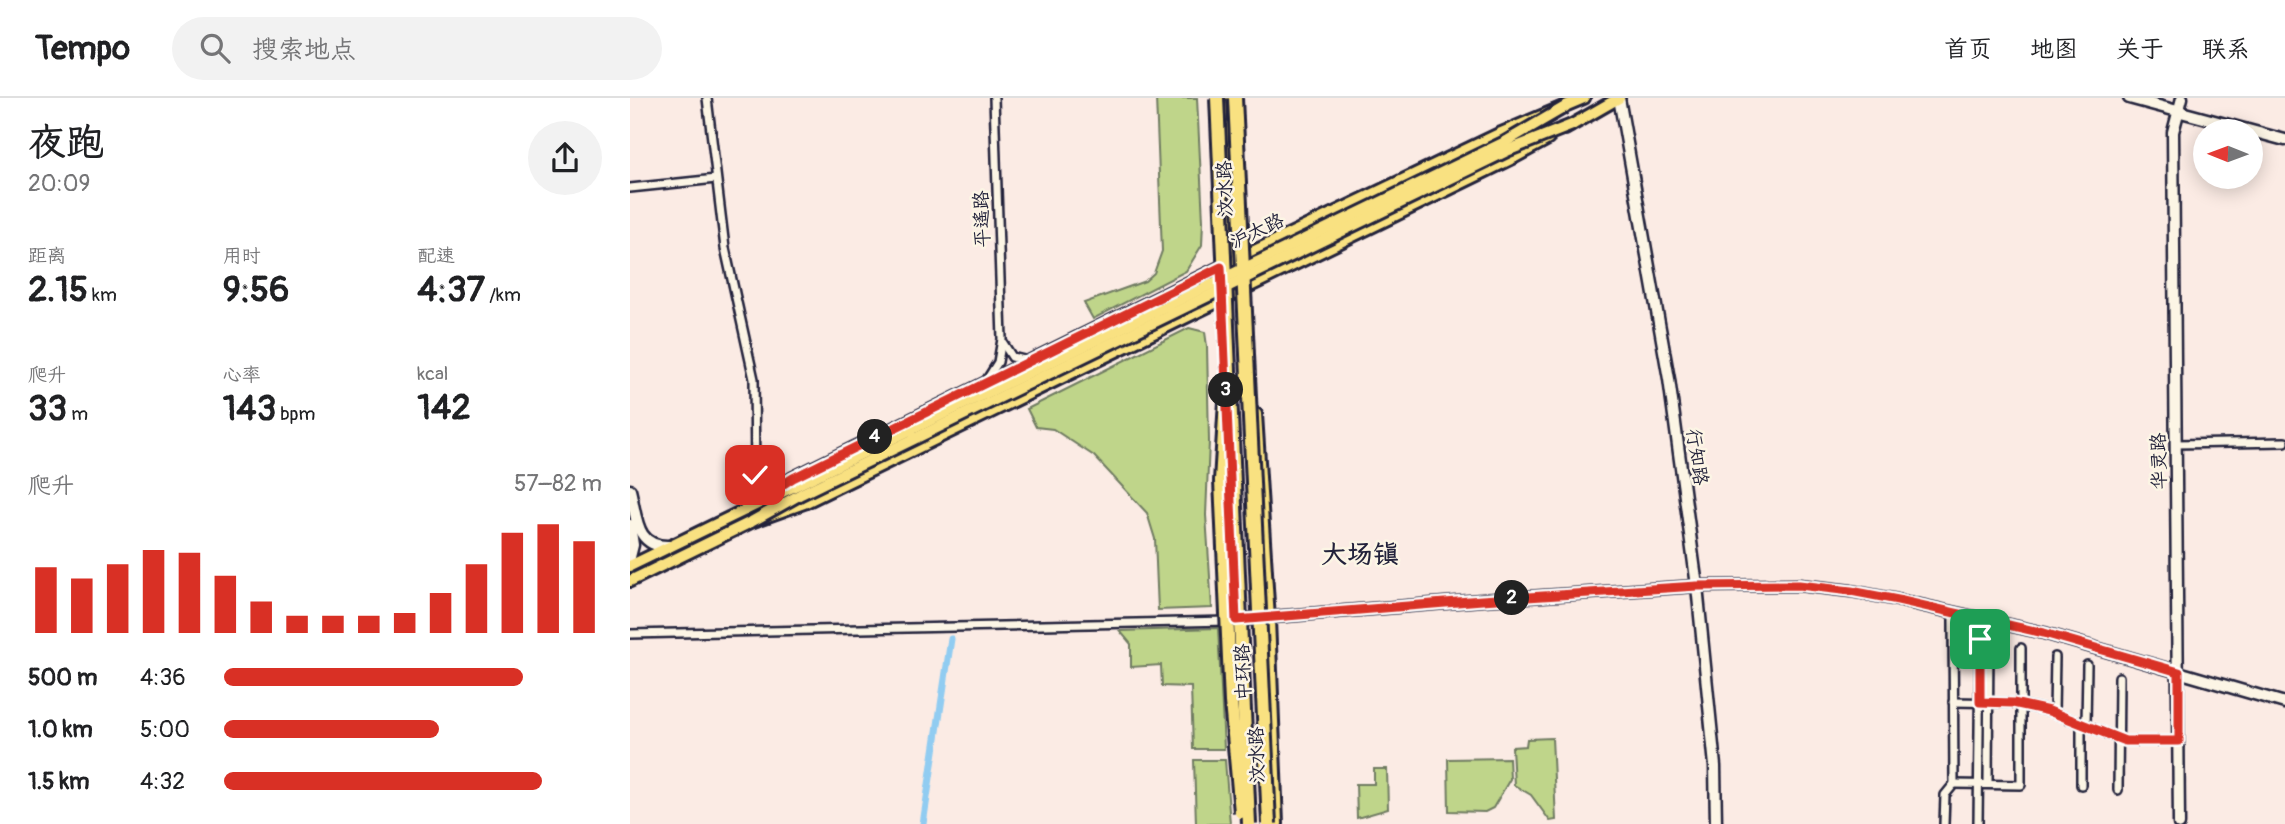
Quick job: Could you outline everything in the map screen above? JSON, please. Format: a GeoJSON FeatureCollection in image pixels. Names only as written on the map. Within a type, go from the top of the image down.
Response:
{"type":"FeatureCollection","features":[{"type":"Feature","properties":{"kind":"highway","name":"中环路"},"geometry":{"type":"LineString","coordinates":[[1218,98],[1249,824]]}},
{"type":"Feature","properties":{"kind":"highway","name":"中环路"},"geometry":{"type":"LineString","coordinates":[[1237,98],[1269,824]]}},
{"type":"Feature","properties":{"kind":"highway"},"geometry":{"type":"LineString","coordinates":[[1226,397],[1221,481],[1232,725],[1242,824]]}},
{"type":"Feature","properties":{"kind":"main road","name":"汶水路"},"geometry":{"type":"LineString","coordinates":[[1218,98],[1233,262],[1247,287],[1269,619],[1277,824]]}},
{"type":"Feature","properties":{"kind":"main road","name":"汶水路"},"geometry":{"type":"LineString","coordinates":[[1228,98],[1233,262]]}},
{"type":"Feature","properties":{"kind":"main road","name":"汶水路"},"geometry":{"type":"LineString","coordinates":[[1237,98],[1240,134],[1233,262],[1222,298],[1242,824]]}},
{"type":"Feature","properties":{"kind":"main road","name":"沪太路"},"geometry":{"type":"LineString","coordinates":[[745,510],[793,478],[983,384],[1501,133],[1584,98]]}},
{"type":"Feature","properties":{"kind":"main road","name":"沪太路"},"geometry":{"type":"LineString","coordinates":[[751,522],[804,503],[1513,158],[1619,98]]}},
{"type":"Feature","properties":{"kind":"main road","name":"沪太路"},"geometry":{"type":"LineString","coordinates":[[630,566],[1505,142],[1565,107]]}},
{"type":"Feature","properties":{"kind":"main road","name":"沪太路"},"geometry":{"type":"LineString","coordinates":[[630,581],[751,522],[813,488],[1496,156],[1572,125]]}},
{"type":"Feature","properties":{"kind":"main road"},"geometry":{"type":"LineString","coordinates":[[1231,166],[1240,134]]}},
{"type":"Feature","properties":{"kind":"street"},"geometry":{"type":"LineString","coordinates":[[707,98],[727,259],[754,379],[755,475],[762,498]]}},
{"type":"Feature","properties":{"kind":"street","name":"平遥路"},"geometry":{"type":"LineString","coordinates":[[983,384],[998,362],[1002,339],[994,98]]}},
{"type":"Feature","properties":{"kind":"street","name":"行知路"},"geometry":{"type":"LineString","coordinates":[[1619,98],[1660,316],[1697,586],[1715,766],[1716,824]]}},
{"type":"Feature","properties":{"kind":"street"},"geometry":{"type":"LineString","coordinates":[[2129,98],[2285,140]]}},
{"type":"Feature","properties":{"kind":"street","name":"华灵路"},"geometry":{"type":"LineString","coordinates":[[2179,824],[2173,132],[2182,98]]}},
{"type":"Feature","properties":{"kind":"street"},"geometry":{"type":"LineString","coordinates":[[630,188],[716,178]]}},
{"type":"Feature","properties":{"kind":"street"},"geometry":{"type":"LineString","coordinates":[[1002,339],[1004,349],[1012,357],[1030,361]]}},
{"type":"Feature","properties":{"kind":"street"},"geometry":{"type":"LineString","coordinates":[[2176,444],[2285,442]]}},
{"type":"Feature","properties":{"kind":"street"},"geometry":{"type":"LineString","coordinates":[[630,490],[644,539],[658,547],[671,547]]}},
{"type":"Feature","properties":{"kind":"street"},"geometry":{"type":"LineString","coordinates":[[630,524],[633,545],[630,557]]}},
{"type":"Feature","properties":{"kind":"street"},"geometry":{"type":"LineString","coordinates":[[630,634],[1269,619],[1482,600],[1697,586],[1799,585],[1863,593],[2044,633],[2285,704]]}},
{"type":"Feature","properties":{"kind":"street"},"geometry":{"type":"LineString","coordinates":[[1944,824],[1945,795],[1954,784],[1953,619]]}},
{"type":"Feature","properties":{"kind":"street"},"geometry":{"type":"LineString","coordinates":[[1980,639],[1984,784]]}},
{"type":"Feature","properties":{"kind":"street"},"geometry":{"type":"LineString","coordinates":[[1978,824],[1984,784],[1989,703],[1989,640]]}},
{"type":"Feature","properties":{"kind":"street"},"geometry":{"type":"LineString","coordinates":[[1954,784],[2021,785],[2021,648]]}},
{"type":"Feature","properties":{"kind":"street"},"geometry":{"type":"LineString","coordinates":[[2054,713],[2055,657]]}},
{"type":"Feature","properties":{"kind":"street"},"geometry":{"type":"LineString","coordinates":[[2081,785],[2087,665]]}},
{"type":"Feature","properties":{"kind":"street"},"geometry":{"type":"LineString","coordinates":[[2118,790],[2119,677]]}},
{"type":"Feature","properties":{"kind":"street"},"geometry":{"type":"LineString","coordinates":[[1953,702],[2022,705],[2054,713],[2125,741],[2179,741]]}},
{"type":"Feature","properties":{"kind":"green space"},"geometry":{"type":"Polygon","coordinates":[[[1156,98],[1197,98],[1202,245],[1186,271],[1093,319],[1084,303],[1145,281],[1154,273],[1162,251],[1156,98]]]}},
{"type":"Feature","properties":{"kind":"green space"},"geometry":{"type":"Polygon","coordinates":[[[1189,328],[1205,332],[1207,346],[1209,441],[1206,515],[1212,608],[1158,610],[1155,539],[1147,513],[1094,456],[1053,429],[1036,427],[1027,409],[1189,328]]]}},
{"type":"Feature","properties":{"kind":"green space"},"geometry":{"type":"Polygon","coordinates":[[[1218,628],[1224,749],[1193,749],[1191,687],[1162,686],[1161,665],[1131,667],[1131,644],[1120,631],[1218,628]]]}},
{"type":"Feature","properties":{"kind":"green space"},"geometry":{"type":"Polygon","coordinates":[[[1552,738],[1556,820],[1550,821],[1531,795],[1514,785],[1512,747],[1526,746],[1527,739],[1552,738]]]}},
{"type":"Feature","properties":{"kind":"green space"},"geometry":{"type":"Polygon","coordinates":[[[1509,758],[1510,779],[1493,808],[1485,812],[1449,811],[1448,759],[1509,758]]]}},
{"type":"Feature","properties":{"kind":"green space"},"geometry":{"type":"Polygon","coordinates":[[[1194,760],[1225,760],[1230,824],[1196,824],[1194,760]]]}},
{"type":"Feature","properties":{"kind":"green space"},"geometry":{"type":"Polygon","coordinates":[[[1374,769],[1387,769],[1388,809],[1357,818],[1356,784],[1374,784],[1374,769]]]}},
{"type":"Feature","properties":{"kind":"waterway"},"geometry":{"type":"LineString","coordinates":[[923,824],[951,639]]}},
{"type":"Feature","properties":{"kind":"district","name":"大场镇"},"geometry":{"type":"Point","coordinates":[1360,555]}},
{"type":"Feature","properties":{"kind":"route"},"geometry":{"type":"LineString","coordinates":[[755,475],[762,498],[793,478],[1221,267],[1236,620],[1697,586],[1799,585],[1851,591],[2044,633],[2179,672],[2179,741],[2125,741],[2049,711],[2013,703],[1980,702],[1980,639]]}}]}
